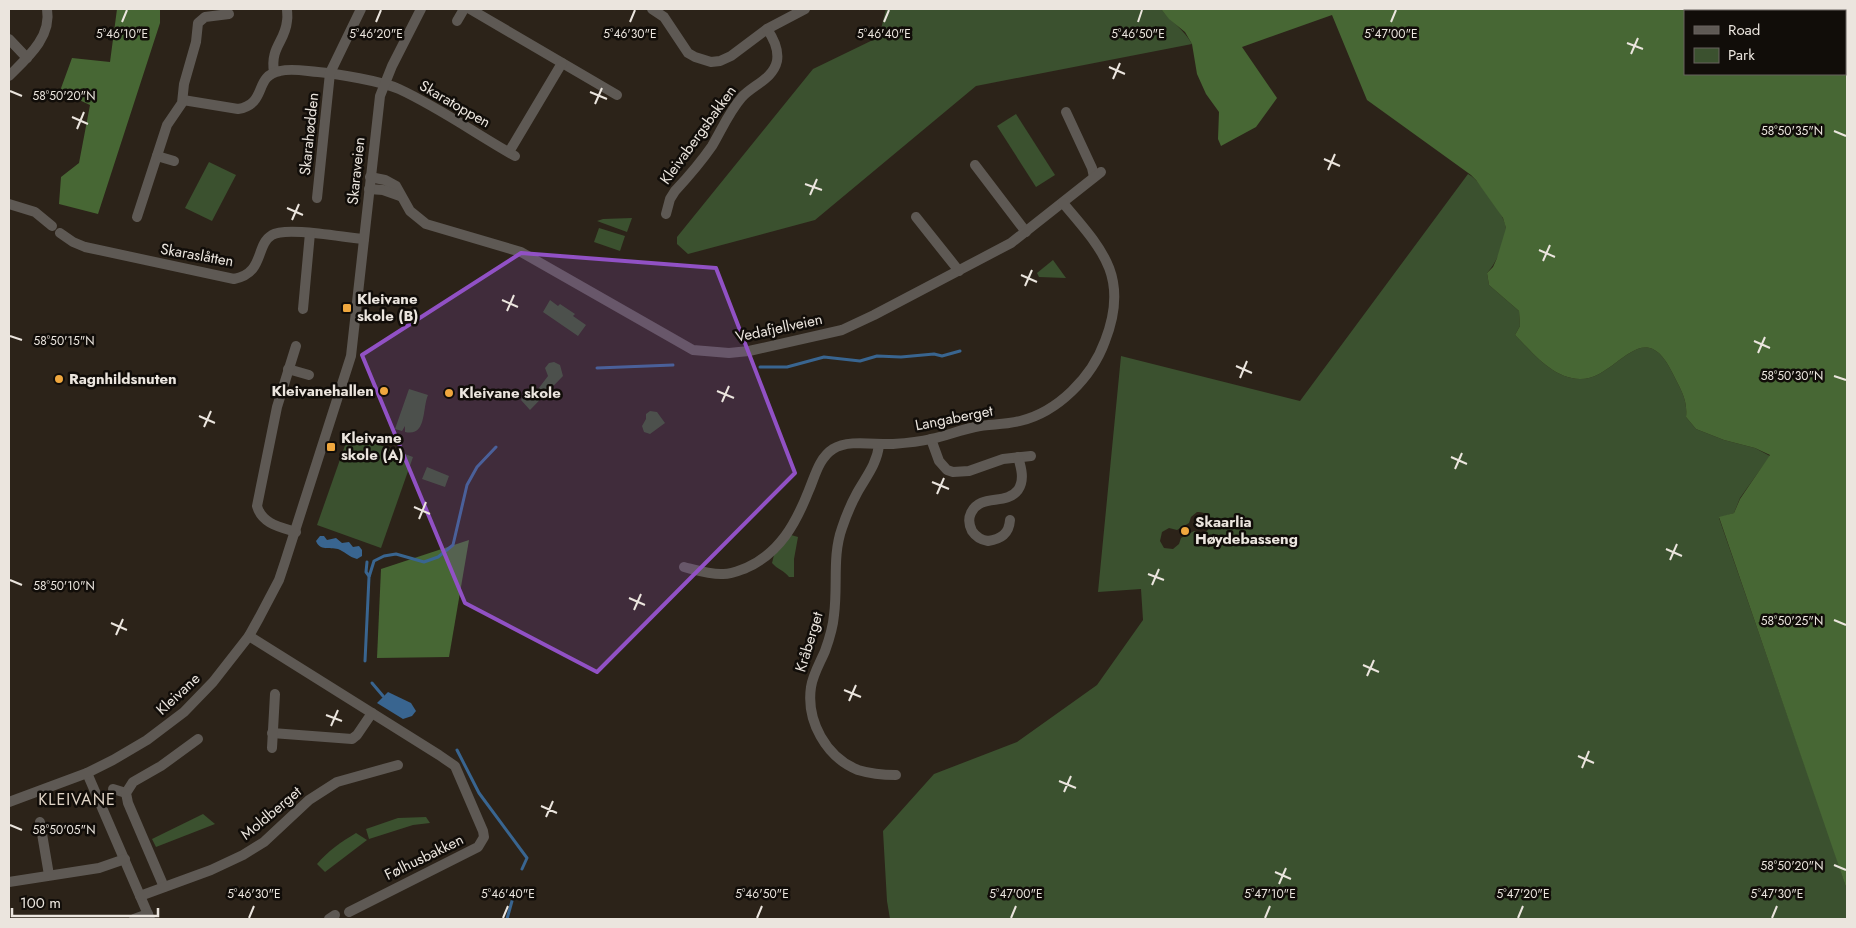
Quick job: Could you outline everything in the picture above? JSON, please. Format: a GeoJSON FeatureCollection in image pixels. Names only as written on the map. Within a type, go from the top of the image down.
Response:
{"type":"FeatureCollection","features":[{"type":"Feature","properties":{"kind":"street"},"geometry":{"type":"LineString","coordinates":[[9,76],[42,39],[47,25],[47,9]]}},
{"type":"Feature","properties":{"kind":"street"},"geometry":{"type":"LineString","coordinates":[[183,100],[238,108],[246,107],[256,100],[264,81],[274,72],[272,61],[287,21],[287,9]]}},
{"type":"Feature","properties":{"kind":"street","name":"Skarahødden"},"geometry":{"type":"LineString","coordinates":[[317,198],[330,73],[361,9]]}},
{"type":"Feature","properties":{"kind":"street","name":"Skaraveien"},"geometry":{"type":"LineString","coordinates":[[353,346],[377,110],[384,84],[421,9]]}},
{"type":"Feature","properties":{"kind":"street"},"geometry":{"type":"LineString","coordinates":[[458,21],[464,9]]}},
{"type":"Feature","properties":{"kind":"street"},"geometry":{"type":"LineString","coordinates":[[470,9],[617,95]]}},
{"type":"Feature","properties":{"kind":"street","name":"Kleivabergsbakken"},"geometry":{"type":"LineString","coordinates":[[652,9],[668,13],[688,53],[696,58],[711,62],[720,61],[731,56],[767,29],[805,9]]}},
{"type":"Feature","properties":{"kind":"street"},"geometry":{"type":"LineString","coordinates":[[137,217],[167,125],[183,100],[184,84],[196,42],[198,23],[204,17],[229,14]]}},
{"type":"Feature","properties":{"kind":"street","name":"Kleivabergsbakken"},"geometry":{"type":"LineString","coordinates":[[666,214],[670,199],[675,191],[711,146],[734,107],[746,93],[772,72],[776,63],[777,50],[774,39],[767,29]]}},
{"type":"Feature","properties":{"kind":"street"},"geometry":{"type":"LineString","coordinates":[[9,39],[27,58]]}},
{"type":"Feature","properties":{"kind":"street","name":"Skaratoppen"},"geometry":{"type":"LineString","coordinates":[[384,84],[398,88],[512,154],[562,63]]}},
{"type":"Feature","properties":{"kind":"street","name":"Skarahødden"},"geometry":{"type":"LineString","coordinates":[[274,72],[291,70],[330,73],[384,84]]}},
{"type":"Feature","properties":{"kind":"street","name":"Vedafjellveien"},"geometry":{"type":"LineString","coordinates":[[370,177],[385,180],[396,186],[410,211],[426,224],[521,252],[693,350],[729,354],[842,330],[1011,243],[1097,175],[1066,112]]}},
{"type":"Feature","properties":{"kind":"street"},"geometry":{"type":"LineString","coordinates":[[157,156],[174,160]]}},
{"type":"Feature","properties":{"kind":"street"},"geometry":{"type":"LineString","coordinates":[[975,165],[1026,232]]}},
{"type":"Feature","properties":{"kind":"street"},"geometry":{"type":"LineString","coordinates":[[369,189],[383,190],[400,196]]}},
{"type":"Feature","properties":{"kind":"street","name":"Langaberget"},"geometry":{"type":"LineString","coordinates":[[684,567],[723,575],[734,573],[758,562],[780,543],[793,526],[819,466],[831,450],[843,445],[879,445],[931,439],[974,428],[1022,421],[1047,410],[1064,398],[1081,382],[1104,346],[1111,322],[1114,301],[1111,272],[1099,247],[1063,203]]}},
{"type":"Feature","properties":{"kind":"street","name":"Skaraslåtten"},"geometry":{"type":"LineString","coordinates":[[9,204],[35,212],[56,229],[85,247],[234,279],[248,274],[272,235],[279,232],[310,233],[364,239]]}},
{"type":"Feature","properties":{"kind":"street"},"geometry":{"type":"LineString","coordinates":[[916,217],[959,271]]}},
{"type":"Feature","properties":{"kind":"street"},"geometry":{"type":"LineString","coordinates":[[303,309],[310,233]]}},
{"type":"Feature","properties":{"kind":"street"},"geometry":{"type":"LineString","coordinates":[[296,346],[277,407],[257,506],[260,514],[268,521],[296,532]]}},
{"type":"Feature","properties":{"kind":"street","name":"Kleivane"},"geometry":{"type":"LineString","coordinates":[[9,802],[87,773],[147,740],[184,712],[213,682],[248,636],[278,580],[296,532],[353,346]]}},
{"type":"Feature","properties":{"kind":"street"},"geometry":{"type":"LineString","coordinates":[[288,370],[309,375]]}},
{"type":"Feature","properties":{"kind":"street"},"geometry":{"type":"LineString","coordinates":[[931,439],[939,461],[947,470],[953,472],[969,471],[997,461],[1031,456]]}},
{"type":"Feature","properties":{"kind":"street","name":"Kråberget"},"geometry":{"type":"LineString","coordinates":[[879,445],[876,460],[853,500],[840,536],[836,556],[834,615],[829,640],[811,687],[810,706],[816,729],[826,745],[847,765],[878,775],[896,775]]}},
{"type":"Feature","properties":{"kind":"street"},"geometry":{"type":"LineString","coordinates":[[1010,520],[1004,535],[988,541],[976,536],[969,521],[972,510],[979,503],[1003,498],[1018,490],[1022,481],[1022,470],[1018,457]]}},
{"type":"Feature","properties":{"kind":"street","name":"Følhusbakken"},"geometry":{"type":"LineString","coordinates":[[248,636],[455,766],[483,830],[484,837],[478,847],[349,912]]}},
{"type":"Feature","properties":{"kind":"street"},"geometry":{"type":"LineString","coordinates":[[272,748],[275,694]]}},
{"type":"Feature","properties":{"kind":"street"},"geometry":{"type":"LineString","coordinates":[[272,733],[352,739],[357,735],[372,713]]}},
{"type":"Feature","properties":{"kind":"street"},"geometry":{"type":"LineString","coordinates":[[164,887],[128,803],[126,793],[133,782],[161,766],[198,739]]}},
{"type":"Feature","properties":{"kind":"street","name":"Moldberget"},"geometry":{"type":"LineString","coordinates":[[140,896],[211,870],[243,855],[264,842],[309,800],[338,782],[398,765]]}},
{"type":"Feature","properties":{"kind":"street"},"geometry":{"type":"LineString","coordinates":[[87,773],[149,917],[134,919]]}},
{"type":"Feature","properties":{"kind":"street"},"geometry":{"type":"LineString","coordinates":[[113,789],[126,793]]}},
{"type":"Feature","properties":{"kind":"street"},"geometry":{"type":"LineString","coordinates":[[40,822],[50,875]]}},
{"type":"Feature","properties":{"kind":"street"},"geometry":{"type":"LineString","coordinates":[[9,882],[100,868],[125,859]]}},
{"type":"Feature","properties":{"kind":"highlighted area"},"geometry":{"type":"Polygon","coordinates":[[[521,253],[716,268],[795,473],[597,672],[465,603],[362,355],[521,253]]]}},
{"type":"Feature","properties":{"kind":"green space"},"geometry":{"type":"Polygon","coordinates":[[[117,9],[160,9],[160,23],[98,214],[59,204],[61,177],[79,163],[90,105],[60,91],[72,58],[110,62],[117,9]]]}},
{"type":"Feature","properties":{"kind":"green space"},"geometry":{"type":"Polygon","coordinates":[[[886,9],[1161,9],[1192,44],[976,86],[815,220],[688,254],[677,244],[677,237],[813,69],[879,37],[886,9]]]}},
{"type":"Feature","properties":{"kind":"green space"},"geometry":{"type":"Polygon","coordinates":[[[1161,9],[1847,9],[1847,890],[1719,517],[1734,513],[1740,499],[1770,455],[1755,448],[1724,440],[1696,429],[1686,417],[1685,400],[1673,374],[1662,356],[1651,348],[1640,348],[1629,353],[1606,370],[1580,379],[1570,378],[1552,370],[1515,335],[1520,326],[1519,311],[1489,285],[1487,273],[1493,267],[1497,258],[1506,228],[1503,218],[1471,175],[1367,100],[1332,15],[1242,47],[1277,98],[1256,127],[1221,146],[1218,139],[1219,112],[1206,94],[1197,74],[1192,44],[1185,32],[1169,19],[1161,9]]]}},
{"type":"Feature","properties":{"kind":"green space"},"geometry":{"type":"Polygon","coordinates":[[[1016,114],[1055,175],[1036,187],[997,126],[1016,114]]]}},
{"type":"Feature","properties":{"kind":"green space"},"geometry":{"type":"Polygon","coordinates":[[[209,162],[236,175],[212,221],[185,208],[209,162]]]}},
{"type":"Feature","properties":{"kind":"green space"},"geometry":{"type":"Polygon","coordinates":[[[1468,174],[1480,184],[1503,219],[1506,228],[1505,239],[1500,252],[1487,273],[1489,285],[1519,311],[1520,326],[1515,335],[1536,356],[1561,375],[1580,379],[1606,370],[1629,353],[1640,348],[1651,348],[1662,356],[1673,374],[1685,400],[1686,417],[1696,429],[1724,440],[1755,448],[1770,456],[1740,498],[1734,513],[1719,518],[1847,890],[1847,919],[890,919],[887,901],[883,831],[934,774],[1017,742],[1097,685],[1143,620],[1141,589],[1098,592],[1121,356],[1300,401],[1468,174]],[[1197,512],[1191,517],[1189,523],[1177,530],[1169,528],[1162,532],[1160,541],[1164,548],[1173,549],[1179,544],[1181,538],[1194,531],[1201,533],[1207,531],[1210,520],[1207,515],[1197,512]]]}},
{"type":"Feature","properties":{"kind":"green space"},"geometry":{"type":"Polygon","coordinates":[[[632,218],[627,232],[597,221],[603,219],[632,218]]]}},
{"type":"Feature","properties":{"kind":"green space"},"geometry":{"type":"Polygon","coordinates":[[[599,228],[625,236],[620,251],[594,242],[599,228]]]}},
{"type":"Feature","properties":{"kind":"green space"},"geometry":{"type":"Polygon","coordinates":[[[1053,260],[1066,278],[1039,277],[1037,273],[1053,260]]]}},
{"type":"Feature","properties":{"kind":"green space"},"geometry":{"type":"Polygon","coordinates":[[[550,300],[575,314],[573,316],[586,325],[578,336],[543,312],[550,300]]]}},
{"type":"Feature","properties":{"kind":"green space"},"geometry":{"type":"Polygon","coordinates":[[[554,362],[560,365],[563,376],[530,410],[521,400],[522,398],[531,397],[548,376],[545,368],[549,363],[554,362]]]}},
{"type":"Feature","properties":{"kind":"green space"},"geometry":{"type":"Polygon","coordinates":[[[409,389],[428,395],[420,426],[412,432],[405,432],[405,426],[402,431],[395,429],[409,389]]]}},
{"type":"Feature","properties":{"kind":"green space"},"geometry":{"type":"Polygon","coordinates":[[[650,411],[657,412],[665,423],[650,434],[644,432],[642,426],[646,419],[646,414],[650,411]]]}},
{"type":"Feature","properties":{"kind":"green space"},"geometry":{"type":"Polygon","coordinates":[[[349,434],[413,457],[381,548],[317,525],[349,434]]]}},
{"type":"Feature","properties":{"kind":"green space"},"geometry":{"type":"Polygon","coordinates":[[[427,467],[449,476],[445,487],[422,479],[427,467]]]}},
{"type":"Feature","properties":{"kind":"green space"},"geometry":{"type":"Polygon","coordinates":[[[791,535],[798,537],[794,559],[794,577],[789,577],[772,563],[774,555],[791,535]]]}},
{"type":"Feature","properties":{"kind":"green space"},"geometry":{"type":"Polygon","coordinates":[[[469,540],[449,657],[377,658],[381,569],[469,540]]]}},
{"type":"Feature","properties":{"kind":"green space"},"geometry":{"type":"Polygon","coordinates":[[[203,814],[215,824],[156,847],[152,839],[203,814]]]}},
{"type":"Feature","properties":{"kind":"green space"},"geometry":{"type":"Polygon","coordinates":[[[426,817],[430,823],[413,825],[369,839],[366,829],[398,818],[426,817]]]}},
{"type":"Feature","properties":{"kind":"green space"},"geometry":{"type":"Polygon","coordinates":[[[356,833],[367,840],[325,872],[317,864],[335,847],[356,833]]]}},
{"type":"Feature","properties":{"kind":"water"},"geometry":{"type":"Polygon","coordinates":[[[320,536],[324,536],[327,540],[336,538],[342,543],[349,542],[353,547],[359,546],[362,550],[362,556],[357,559],[338,549],[322,547],[316,541],[320,536]]]}},
{"type":"Feature","properties":{"kind":"water"},"geometry":{"type":"Polygon","coordinates":[[[388,692],[411,703],[416,711],[412,716],[403,719],[377,703],[388,692]]]}},
{"type":"Feature","properties":{"kind":"waterway"},"geometry":{"type":"LineString","coordinates":[[760,367],[787,367],[824,357],[860,361],[877,356],[901,357],[934,354],[942,356],[960,351]]}},
{"type":"Feature","properties":{"kind":"waterway"},"geometry":{"type":"LineString","coordinates":[[597,368],[673,365]]}},
{"type":"Feature","properties":{"kind":"waterway"},"geometry":{"type":"LineString","coordinates":[[365,661],[369,577],[374,561],[384,556],[396,554],[424,562],[438,557],[453,545],[467,485],[477,467],[496,447]]}},
{"type":"Feature","properties":{"kind":"waterway"},"geometry":{"type":"LineString","coordinates":[[367,562],[366,572],[369,576]]}},
{"type":"Feature","properties":{"kind":"waterway"},"geometry":{"type":"LineString","coordinates":[[372,683],[383,696]]}},
{"type":"Feature","properties":{"kind":"waterway"},"geometry":{"type":"LineString","coordinates":[[457,750],[479,793],[527,858],[522,869]]}},
{"type":"Feature","properties":{"kind":"waterway"},"geometry":{"type":"LineString","coordinates":[[507,919],[512,901]]}},
{"type":"Feature","properties":{"kind":"place","name":"Kleivane skole (B)"},"geometry":{"type":"Point","coordinates":[347,308]}},
{"type":"Feature","properties":{"kind":"place","name":"Ragnhildsnuten"},"geometry":{"type":"Point","coordinates":[59,379]}},
{"type":"Feature","properties":{"kind":"place","name":"Kleivanehallen"},"geometry":{"type":"Point","coordinates":[384,391]}},
{"type":"Feature","properties":{"kind":"place","name":"Kleivane skole"},"geometry":{"type":"Point","coordinates":[449,393]}},
{"type":"Feature","properties":{"kind":"place","name":"Kleivane skole (A)"},"geometry":{"type":"Point","coordinates":[331,447]}},
{"type":"Feature","properties":{"kind":"place","name":"Skaarlia Høydebasseng"},"geometry":{"type":"Point","coordinates":[1185,531]}},
{"type":"Feature","properties":{"kind":"district","name":"KLEIVANE"},"geometry":{"type":"Point","coordinates":[77,799]}}]}
